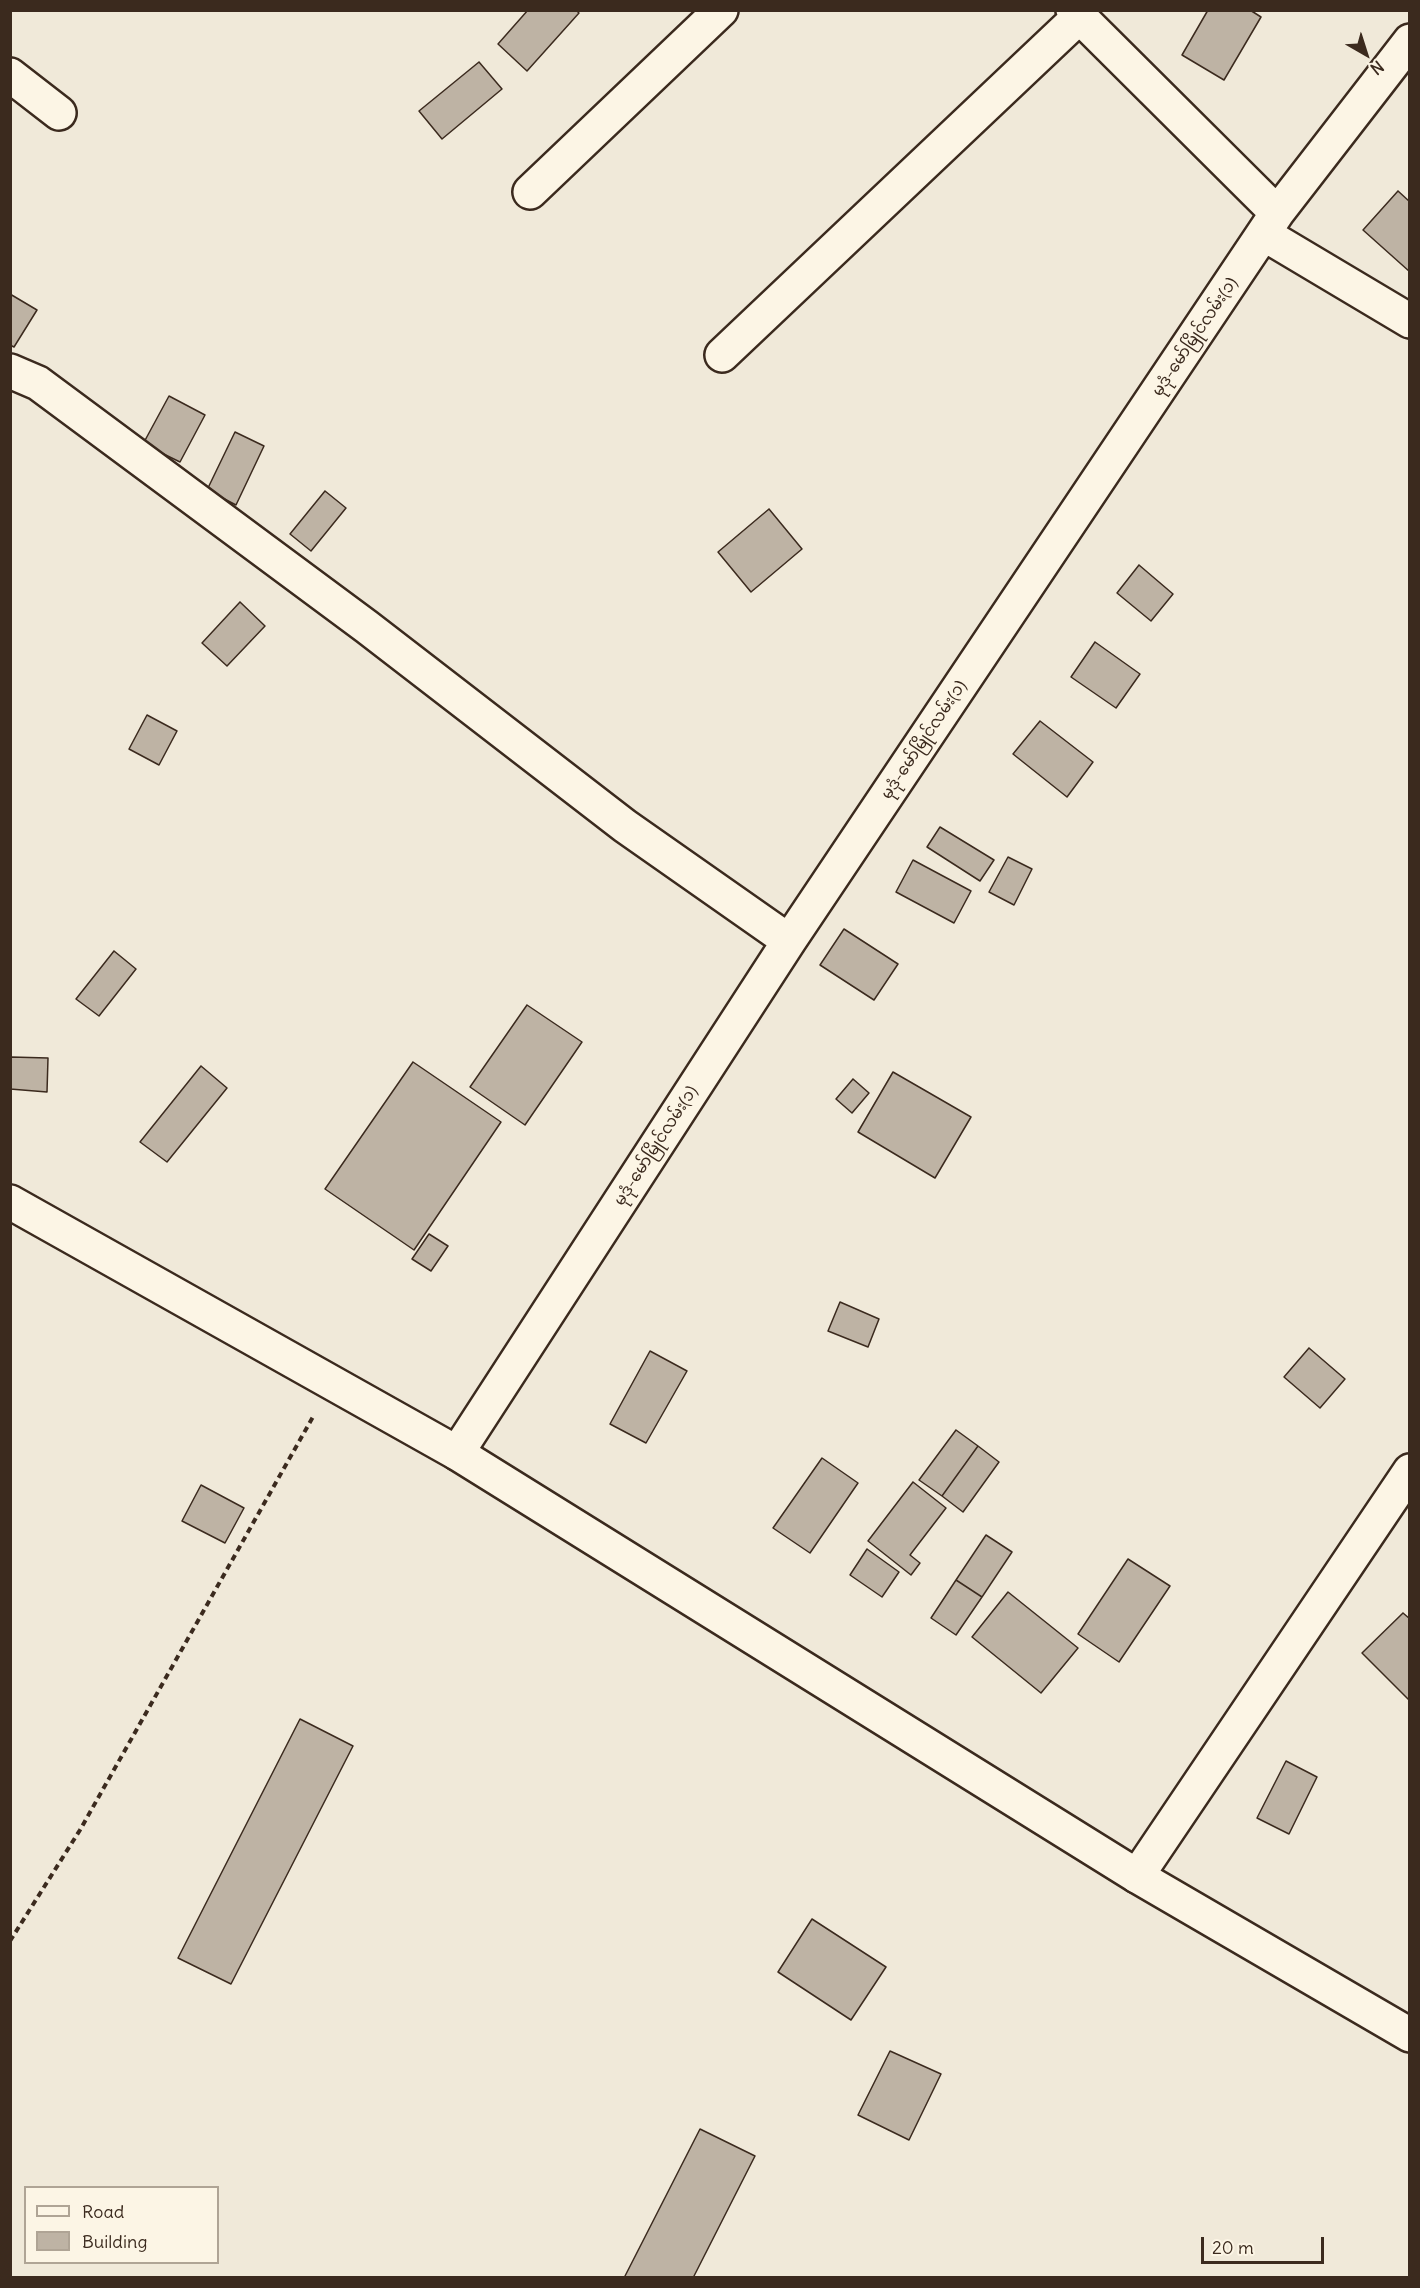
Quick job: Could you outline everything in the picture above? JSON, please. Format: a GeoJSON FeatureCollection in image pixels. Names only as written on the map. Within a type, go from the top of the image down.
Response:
{"type":"FeatureCollection","features":[{"type":"Feature","properties":{"kind":"main road"},"geometry":{"type":"LineString","coordinates":[[530,192],[721,10]]}},
{"type":"Feature","properties":{"kind":"main road"},"geometry":{"type":"LineString","coordinates":[[722,355],[1076,14],[1271,224],[1410,321]]}},
{"type":"Feature","properties":{"kind":"main road","name":"မုဒုံ-မော်မြိုင်လမ်း(၁)"},"geometry":{"type":"LineString","coordinates":[[457,1453],[789,941],[1271,224],[1410,41]]}},
{"type":"Feature","properties":{"kind":"main road"},"geometry":{"type":"LineString","coordinates":[[10,75],[59,113]]}},
{"type":"Feature","properties":{"kind":"main road"},"geometry":{"type":"LineString","coordinates":[[10,371],[38,383],[357,620],[625,826],[789,941]]}},
{"type":"Feature","properties":{"kind":"main road"},"geometry":{"type":"LineString","coordinates":[[10,1202],[457,1453],[1137,1876],[1410,2035]]}},
{"type":"Feature","properties":{"kind":"main road"},"geometry":{"type":"LineString","coordinates":[[1137,1876],[1410,1471]]}},
{"type":"Feature","properties":{"kind":"path"},"geometry":{"type":"LineString","coordinates":[[10,1941],[80,1830],[332,1383]]}},
{"type":"Feature","properties":{"kind":"building"},"geometry":{"type":"Polygon","coordinates":[[[528,10],[576,10],[579,13],[527,71],[498,44],[528,10]]]}},
{"type":"Feature","properties":{"kind":"building"},"geometry":{"type":"Polygon","coordinates":[[[1208,10],[1250,10],[1261,17],[1224,80],[1182,55],[1208,10]]]}},
{"type":"Feature","properties":{"kind":"building"},"geometry":{"type":"Polygon","coordinates":[[[479,62],[502,89],[442,139],[419,111],[479,62]]]}},
{"type":"Feature","properties":{"kind":"building"},"geometry":{"type":"Polygon","coordinates":[[[1398,191],[1410,202],[1410,272],[1363,230],[1398,191]]]}},
{"type":"Feature","properties":{"kind":"building"},"geometry":{"type":"Polygon","coordinates":[[[10,294],[37,310],[14,347],[10,345],[10,294]]]}},
{"type":"Feature","properties":{"kind":"building"},"geometry":{"type":"Polygon","coordinates":[[[169,396],[205,415],[180,462],[143,444],[169,396]]]}},
{"type":"Feature","properties":{"kind":"building"},"geometry":{"type":"Polygon","coordinates":[[[235,432],[264,446],[236,505],[207,490],[235,432]]]}},
{"type":"Feature","properties":{"kind":"building"},"geometry":{"type":"Polygon","coordinates":[[[325,491],[346,508],[311,551],[290,534],[325,491]]]}},
{"type":"Feature","properties":{"kind":"building"},"geometry":{"type":"Polygon","coordinates":[[[769,509],[802,549],[751,592],[718,552],[769,509]]]}},
{"type":"Feature","properties":{"kind":"building"},"geometry":{"type":"Polygon","coordinates":[[[1139,565],[1173,594],[1151,621],[1117,593],[1139,565]]]}},
{"type":"Feature","properties":{"kind":"building"},"geometry":{"type":"Polygon","coordinates":[[[240,602],[265,626],[227,666],[202,643],[240,602]]]}},
{"type":"Feature","properties":{"kind":"building"},"geometry":{"type":"Polygon","coordinates":[[[1095,642],[1140,674],[1116,708],[1071,677],[1095,642]]]}},
{"type":"Feature","properties":{"kind":"building"},"geometry":{"type":"Polygon","coordinates":[[[147,715],[177,731],[159,765],[129,749],[147,715]]]}},
{"type":"Feature","properties":{"kind":"building"},"geometry":{"type":"Polygon","coordinates":[[[1040,721],[1093,762],[1067,797],[1013,754],[1040,721]]]}},
{"type":"Feature","properties":{"kind":"building"},"geometry":{"type":"Polygon","coordinates":[[[940,827],[994,860],[980,881],[927,847],[940,827]]]}},
{"type":"Feature","properties":{"kind":"building"},"geometry":{"type":"Polygon","coordinates":[[[1008,857],[1032,869],[1014,905],[989,892],[1008,857]]]}},
{"type":"Feature","properties":{"kind":"building"},"geometry":{"type":"Polygon","coordinates":[[[913,860],[971,891],[954,923],[896,892],[913,860]]]}},
{"type":"Feature","properties":{"kind":"building"},"geometry":{"type":"Polygon","coordinates":[[[844,929],[898,964],[874,1000],[820,965],[844,929]]]}},
{"type":"Feature","properties":{"kind":"building"},"geometry":{"type":"Polygon","coordinates":[[[114,951],[136,969],[99,1016],[76,999],[114,951]]]}},
{"type":"Feature","properties":{"kind":"building"},"geometry":{"type":"Polygon","coordinates":[[[527,1005],[582,1042],[525,1125],[470,1087],[527,1005]]]}},
{"type":"Feature","properties":{"kind":"building"},"geometry":{"type":"Polygon","coordinates":[[[11,1057],[48,1058],[47,1092],[10,1089],[11,1057]]]}},
{"type":"Feature","properties":{"kind":"building"},"geometry":{"type":"Polygon","coordinates":[[[413,1062],[501,1122],[414,1250],[325,1189],[413,1062]]]}},
{"type":"Feature","properties":{"kind":"building"},"geometry":{"type":"Polygon","coordinates":[[[201,1066],[227,1088],[167,1162],[140,1142],[201,1066]]]}},
{"type":"Feature","properties":{"kind":"building"},"geometry":{"type":"Polygon","coordinates":[[[893,1072],[971,1117],[935,1178],[858,1132],[893,1072]]]}},
{"type":"Feature","properties":{"kind":"building"},"geometry":{"type":"Polygon","coordinates":[[[853,1079],[869,1093],[852,1113],[836,1099],[853,1079]]]}},
{"type":"Feature","properties":{"kind":"building"},"geometry":{"type":"Polygon","coordinates":[[[429,1234],[448,1246],[431,1271],[412,1259],[429,1234]]]}},
{"type":"Feature","properties":{"kind":"building"},"geometry":{"type":"Polygon","coordinates":[[[840,1302],[879,1319],[868,1347],[828,1331],[840,1302]]]}},
{"type":"Feature","properties":{"kind":"building"},"geometry":{"type":"Polygon","coordinates":[[[1309,1348],[1345,1379],[1320,1408],[1284,1377],[1309,1348]]]}},
{"type":"Feature","properties":{"kind":"building"},"geometry":{"type":"Polygon","coordinates":[[[650,1351],[687,1371],[646,1443],[610,1424],[650,1351]]]}},
{"type":"Feature","properties":{"kind":"building"},"geometry":{"type":"Polygon","coordinates":[[[956,1430],[978,1446],[942,1496],[919,1480],[956,1430]]]}},
{"type":"Feature","properties":{"kind":"building"},"geometry":{"type":"Polygon","coordinates":[[[978,1446],[999,1462],[963,1512],[942,1496],[978,1446]]]}},
{"type":"Feature","properties":{"kind":"building"},"geometry":{"type":"Polygon","coordinates":[[[822,1458],[858,1483],[810,1553],[773,1528],[822,1458]]]}},
{"type":"Feature","properties":{"kind":"building"},"geometry":{"type":"Polygon","coordinates":[[[913,1482],[946,1508],[910,1555],[920,1563],[911,1575],[868,1541],[913,1482]]]}},
{"type":"Feature","properties":{"kind":"building"},"geometry":{"type":"Polygon","coordinates":[[[201,1485],[244,1508],[225,1543],[182,1521],[201,1485]]]}},
{"type":"Feature","properties":{"kind":"building"},"geometry":{"type":"Polygon","coordinates":[[[986,1535],[1012,1552],[982,1597],[956,1580],[986,1535]]]}},
{"type":"Feature","properties":{"kind":"building"},"geometry":{"type":"Polygon","coordinates":[[[867,1549],[899,1572],[882,1597],[850,1575],[867,1549]]]}},
{"type":"Feature","properties":{"kind":"building"},"geometry":{"type":"Polygon","coordinates":[[[1128,1559],[1170,1586],[1119,1662],[1078,1634],[1128,1559]]]}},
{"type":"Feature","properties":{"kind":"building"},"geometry":{"type":"Polygon","coordinates":[[[956,1580],[982,1597],[956,1635],[931,1618],[956,1580]]]}},
{"type":"Feature","properties":{"kind":"building"},"geometry":{"type":"Polygon","coordinates":[[[1008,1592],[1078,1648],[1041,1693],[972,1637],[1008,1592]]]}},
{"type":"Feature","properties":{"kind":"building"},"geometry":{"type":"Polygon","coordinates":[[[1403,1613],[1410,1619],[1410,1701],[1362,1653],[1403,1613]]]}},
{"type":"Feature","properties":{"kind":"building"},"geometry":{"type":"Polygon","coordinates":[[[300,1719],[353,1746],[231,1984],[178,1958],[300,1719]]]}},
{"type":"Feature","properties":{"kind":"building"},"geometry":{"type":"Polygon","coordinates":[[[1286,1761],[1317,1777],[1289,1834],[1257,1818],[1286,1761]]]}},
{"type":"Feature","properties":{"kind":"building"},"geometry":{"type":"Polygon","coordinates":[[[812,1919],[886,1967],[851,2020],[778,1972],[812,1919]]]}},
{"type":"Feature","properties":{"kind":"building"},"geometry":{"type":"Polygon","coordinates":[[[890,2051],[941,2074],[909,2140],[858,2115],[890,2051]]]}},
{"type":"Feature","properties":{"kind":"building"},"geometry":{"type":"Polygon","coordinates":[[[700,2129],[755,2156],[693,2278],[624,2278],[700,2129]]]}}]}
